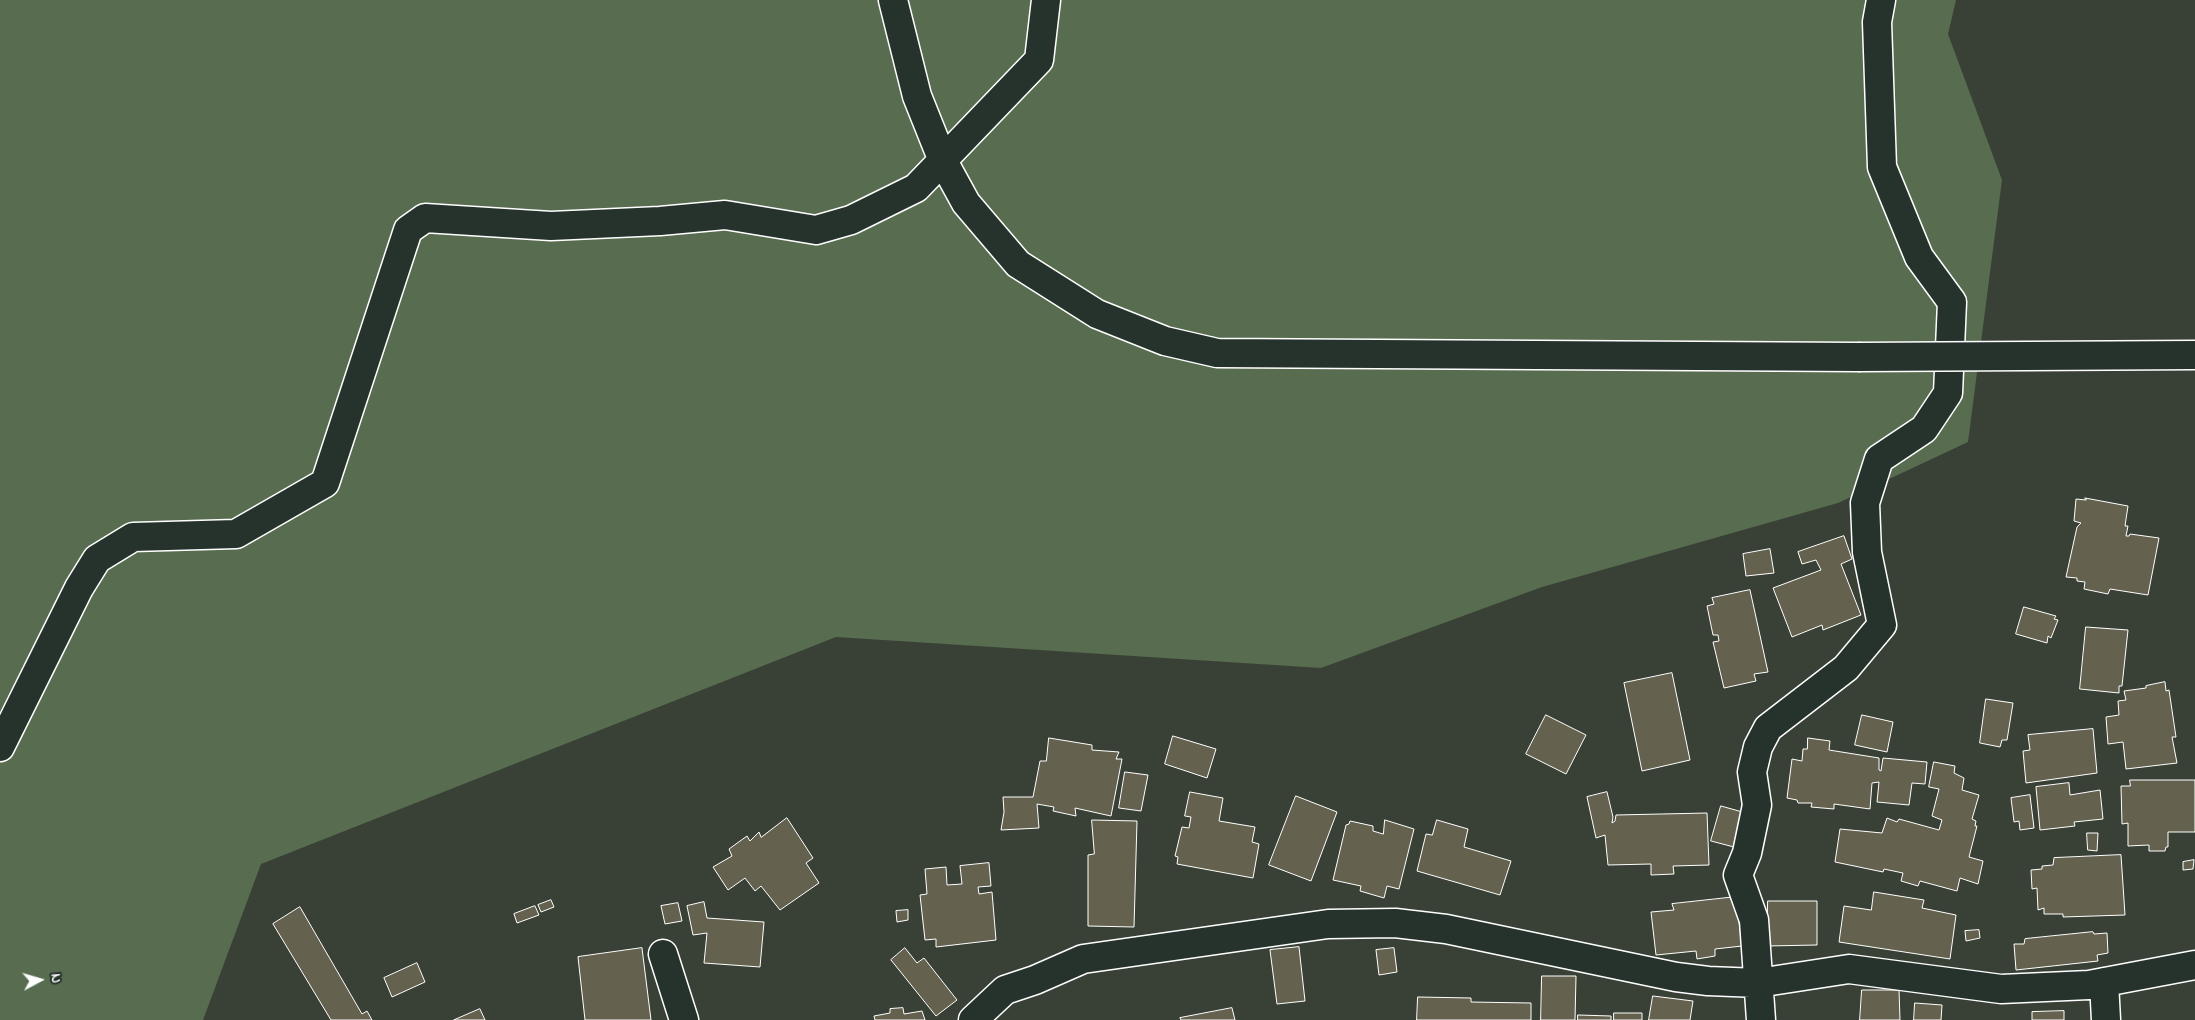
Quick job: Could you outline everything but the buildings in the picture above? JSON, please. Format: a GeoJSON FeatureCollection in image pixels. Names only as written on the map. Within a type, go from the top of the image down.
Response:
{"type":"FeatureCollection","features":[{"type":"Feature","properties":{"kind":"street"},"geometry":{"type":"LineString","coordinates":[[893,0],[917,96],[943,161],[966,203],[1018,264],[1097,314],[1165,341],[1217,353],[1858,357],[2195,355]]}},
{"type":"Feature","properties":{"kind":"street"},"geometry":{"type":"LineString","coordinates":[[0,747],[79,588],[97,559],[133,537],[236,534],[325,483],[408,230],[425,218],[551,226],[660,221],[724,215],[816,230],[851,220],[916,188],[1039,60],[1046,0]]}},
{"type":"Feature","properties":{"kind":"street"},"geometry":{"type":"LineString","coordinates":[[1761,1020],[1754,920],[1738,875],[1747,852],[1757,804],[1752,772],[1758,747],[1768,728],[1846,668],[1882,625],[1867,552],[1865,503],[1879,459],[1924,428],[1948,393],[1952,302],[1919,257],[1882,167],[1876,22],[1882,0]]}},
{"type":"Feature","properties":{"kind":"street"},"geometry":{"type":"LineString","coordinates":[[973,1020],[1005,990],[1035,980],[1083,959],[1328,924],[1395,923],[1446,929],[1708,982],[1758,983],[1849,969],[2001,989],[2089,985],[2195,965]]}},
{"type":"Feature","properties":{"kind":"street"},"geometry":{"type":"LineString","coordinates":[[663,954],[684,1020]]}},
{"type":"Feature","properties":{"kind":"street"},"geometry":{"type":"LineString","coordinates":[[2104,982],[2106,1020]]}},
{"type":"Feature","properties":{"kind":"green space"},"geometry":{"type":"Polygon","coordinates":[[[0,0],[1956,0],[1948,34],[2002,180],[1968,442],[1838,503],[1542,587],[1321,668],[836,637],[261,864],[203,1020],[0,1020],[0,0]]]}}]}
